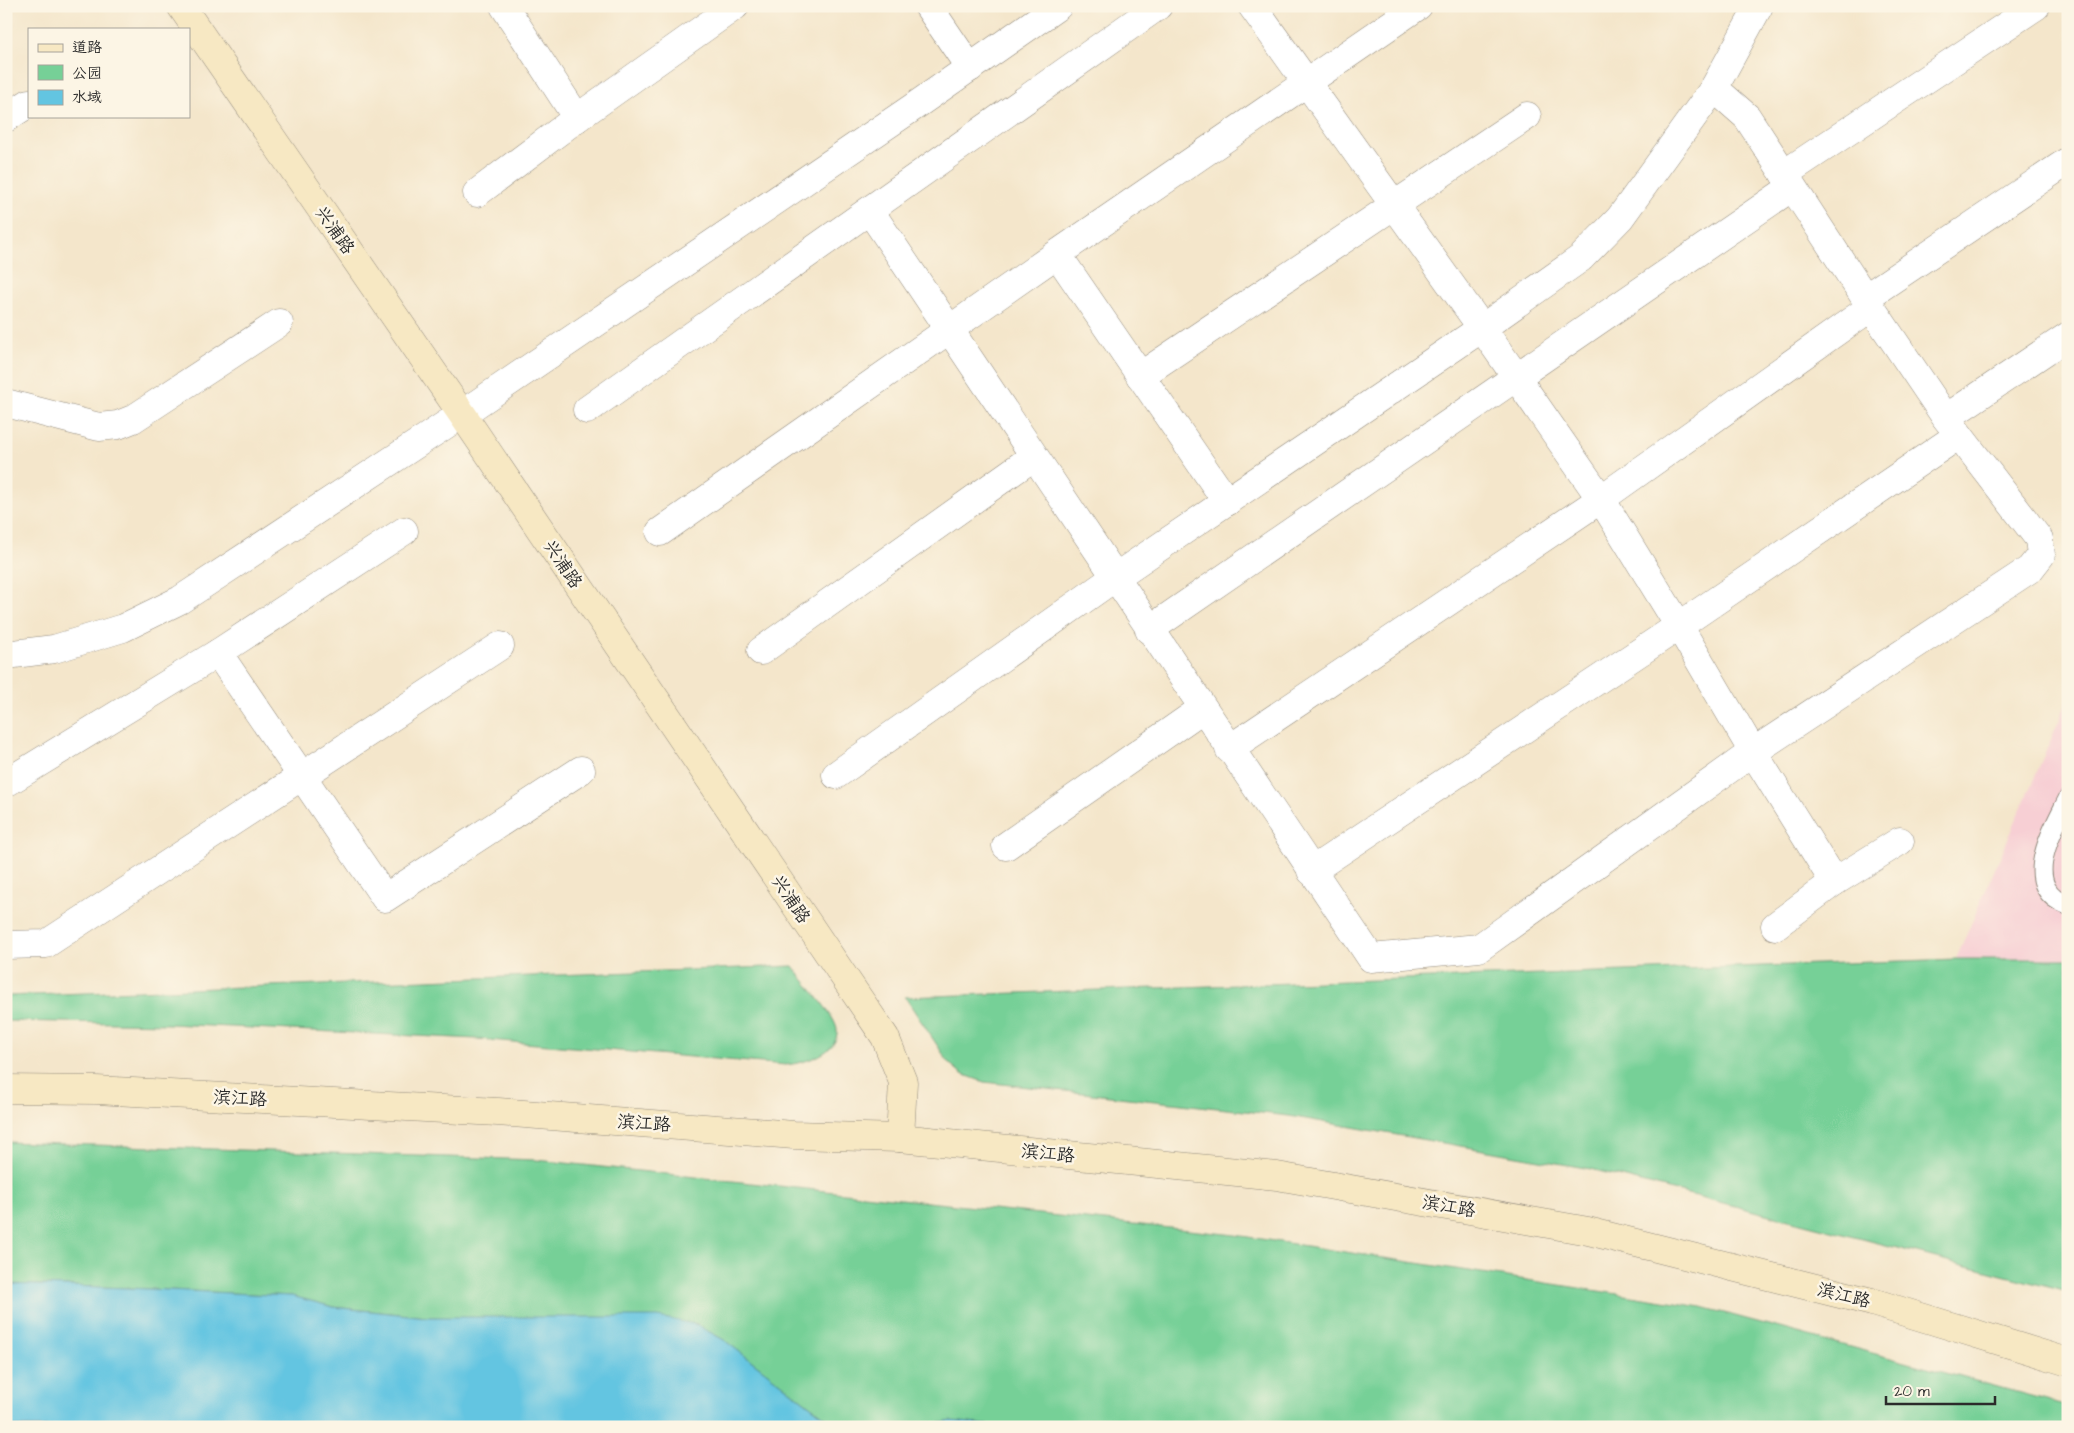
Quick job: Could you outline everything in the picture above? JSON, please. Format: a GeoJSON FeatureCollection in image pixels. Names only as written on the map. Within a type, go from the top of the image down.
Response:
{"type":"FeatureCollection","features":[{"type":"Feature","properties":{"kind":"main road","name":"兴浦路"},"geometry":{"type":"LineString","coordinates":[[181,6],[462,414],[885,1036],[903,1082],[900,1138]]}},
{"type":"Feature","properties":{"kind":"main road","name":"滨江路"},"geometry":{"type":"LineString","coordinates":[[6,1089],[96,1090],[488,1111],[794,1135],[900,1138],[1277,1176],[1588,1231],[1872,1302],[2068,1362]]}},
{"type":"Feature","properties":{"kind":"street"},"geometry":{"type":"LineString","coordinates":[[504,6],[577,118]]}},
{"type":"Feature","properties":{"kind":"street"},"geometry":{"type":"LineString","coordinates":[[477,193],[577,118],[735,6]]}},
{"type":"Feature","properties":{"kind":"street"},"geometry":{"type":"LineString","coordinates":[[928,6],[970,68]]}},
{"type":"Feature","properties":{"kind":"street"},"geometry":{"type":"LineString","coordinates":[[6,655],[54,649],[123,628],[180,600],[462,414],[1058,6]]}},
{"type":"Feature","properties":{"kind":"street"},"geometry":{"type":"LineString","coordinates":[[587,410],[1158,6]]}},
{"type":"Feature","properties":{"kind":"street"},"geometry":{"type":"LineString","coordinates":[[1252,6],[1482,328],[1601,499],[1753,752],[1834,882]]}},
{"type":"Feature","properties":{"kind":"street"},"geometry":{"type":"LineString","coordinates":[[660,532],[1057,254],[1418,6]]}},
{"type":"Feature","properties":{"kind":"street"},"geometry":{"type":"LineString","coordinates":[[836,775],[1114,578],[1582,258],[1620,218],[1714,88],[1759,6]]}},
{"type":"Feature","properties":{"kind":"street"},"geometry":{"type":"LineString","coordinates":[[1149,630],[1517,378],[1788,181],[2036,6]]}},
{"type":"Feature","properties":{"kind":"street"},"geometry":{"type":"LineString","coordinates":[[870,211],[1114,578],[1371,958],[1479,948],[1753,752],[2030,568],[2040,555],[2039,540],[1952,427],[1747,118],[1714,88]]}},
{"type":"Feature","properties":{"kind":"street"},"geometry":{"type":"LineString","coordinates":[[6,118],[28,104]]}},
{"type":"Feature","properties":{"kind":"street"},"geometry":{"type":"LineString","coordinates":[[1140,376],[1527,116]]}},
{"type":"Feature","properties":{"kind":"street"},"geometry":{"type":"LineString","coordinates":[[1229,749],[1601,499],[1868,302],[2068,161]]}},
{"type":"Feature","properties":{"kind":"street"},"geometry":{"type":"LineString","coordinates":[[1057,254],[1227,502]]}},
{"type":"Feature","properties":{"kind":"street"},"geometry":{"type":"LineString","coordinates":[[6,403],[99,427],[118,425],[133,419],[279,323]]}},
{"type":"Feature","properties":{"kind":"street"},"geometry":{"type":"LineString","coordinates":[[1311,871],[1679,626],[1952,427],[2068,336]]}},
{"type":"Feature","properties":{"kind":"street"},"geometry":{"type":"LineString","coordinates":[[761,651],[1033,457]]}},
{"type":"Feature","properties":{"kind":"street"},"geometry":{"type":"LineString","coordinates":[[6,783],[218,653],[404,531]]}},
{"type":"Feature","properties":{"kind":"street"},"geometry":{"type":"LineString","coordinates":[[6,945],[46,944],[500,646]]}},
{"type":"Feature","properties":{"kind":"street"},"geometry":{"type":"LineString","coordinates":[[218,653],[385,898],[581,770]]}},
{"type":"Feature","properties":{"kind":"street"},"geometry":{"type":"LineString","coordinates":[[1006,846],[1202,709]]}},
{"type":"Feature","properties":{"kind":"street"},"geometry":{"type":"LineString","coordinates":[[1774,926],[1834,882],[1900,841]]}},
{"type":"Feature","properties":{"kind":"lane"},"geometry":{"type":"LineString","coordinates":[[2068,799],[2046,846],[2040,871],[2049,892],[2068,905]]}},
{"type":"Feature","properties":{"kind":"shaded area"},"geometry":{"type":"Polygon","coordinates":[[[2068,700],[2068,959],[1956,959],[2068,700]]]}},
{"type":"Feature","properties":{"kind":"green space"},"geometry":{"type":"Polygon","coordinates":[[[1956,959],[2068,959],[2068,1292],[1591,1169],[1289,1116],[984,1082],[962,1074],[949,1063],[905,997],[1956,959]]]}},
{"type":"Feature","properties":{"kind":"green space"},"geometry":{"type":"Polygon","coordinates":[[[793,966],[825,1007],[837,1030],[836,1038],[832,1045],[819,1056],[786,1065],[477,1039],[169,1024],[6,1021],[6,996],[793,966]]]}},
{"type":"Feature","properties":{"kind":"green space"},"geometry":{"type":"Polygon","coordinates":[[[6,1142],[537,1160],[1235,1235],[1702,1307],[2068,1406],[2068,1427],[990,1427],[987,1425],[951,1421],[923,1427],[845,1427],[828,1419],[724,1340],[695,1324],[427,1317],[333,1307],[291,1296],[6,1284],[6,1142]]]}},
{"type":"Feature","properties":{"kind":"water"},"geometry":{"type":"Polygon","coordinates":[[[6,1284],[292,1296],[333,1307],[427,1317],[658,1317],[695,1324],[724,1340],[828,1419],[845,1427],[6,1427],[6,1284]]]}},
{"type":"Feature","properties":{"kind":"water"},"geometry":{"type":"Polygon","coordinates":[[[951,1421],[987,1425],[990,1427],[923,1427],[951,1421]]]}}]}
